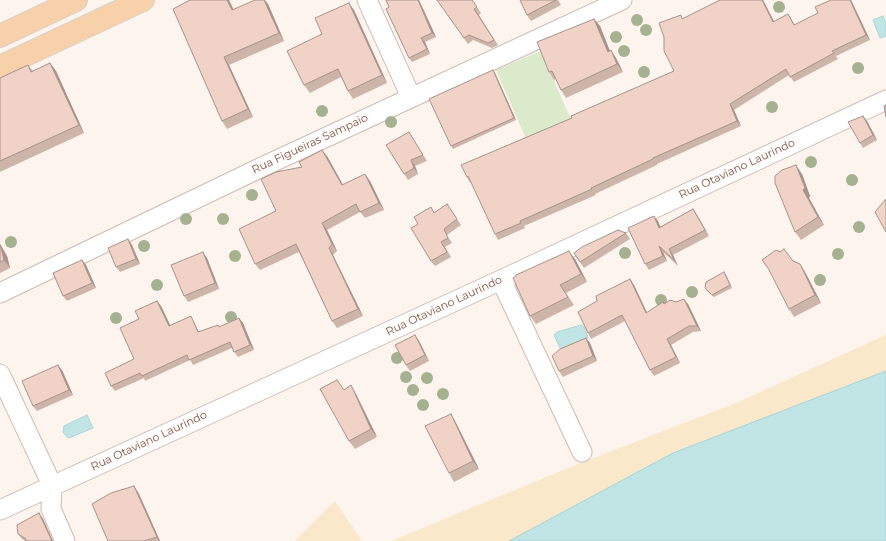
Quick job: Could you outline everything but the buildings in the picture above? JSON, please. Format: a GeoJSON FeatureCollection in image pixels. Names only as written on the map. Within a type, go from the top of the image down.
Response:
{"type":"FeatureCollection","features":[{"type":"Feature","properties":{"kind":"main road"},"geometry":{"type":"LineString","coordinates":[[0,36],[76,0]]}},
{"type":"Feature","properties":{"kind":"main road"},"geometry":{"type":"LineString","coordinates":[[0,67],[143,0]]}},
{"type":"Feature","properties":{"kind":"street"},"geometry":{"type":"LineString","coordinates":[[367,0],[411,97]]}},
{"type":"Feature","properties":{"kind":"street","name":"Rua Figueiras Sampaio"},"geometry":{"type":"LineString","coordinates":[[0,293],[262,166],[622,0]]}},
{"type":"Feature","properties":{"kind":"street","name":"Rua Otaviano Laurindo"},"geometry":{"type":"LineString","coordinates":[[0,510],[501,280],[886,100]]}},
{"type":"Feature","properties":{"kind":"street"},"geometry":{"type":"LineString","coordinates":[[501,280],[582,452]]}},
{"type":"Feature","properties":{"kind":"street"},"geometry":{"type":"LineString","coordinates":[[0,374],[52,485],[51,508],[65,541]]}},
{"type":"Feature","properties":{"kind":"green space"},"geometry":{"type":"Polygon","coordinates":[[[541,51],[572,122],[527,141],[496,70],[541,51]]]}},
{"type":"Feature","properties":{"kind":"sand"},"geometry":{"type":"Polygon","coordinates":[[[886,335],[886,371],[673,453],[509,541],[391,541],[578,464],[736,403],[886,335]]]}},
{"type":"Feature","properties":{"kind":"sand"},"geometry":{"type":"Polygon","coordinates":[[[335,501],[362,541],[295,541],[335,501]]]}},
{"type":"Feature","properties":{"kind":"water"},"geometry":{"type":"Polygon","coordinates":[[[883,16],[886,23],[886,36],[880,38],[873,20],[883,16]]]}},
{"type":"Feature","properties":{"kind":"water"},"geometry":{"type":"Polygon","coordinates":[[[581,325],[584,327],[588,337],[587,339],[561,350],[554,335],[557,332],[581,325]]]}},
{"type":"Feature","properties":{"kind":"water"},"geometry":{"type":"Polygon","coordinates":[[[886,371],[886,541],[509,541],[673,453],[886,371]]]}},
{"type":"Feature","properties":{"kind":"water"},"geometry":{"type":"Polygon","coordinates":[[[87,415],[93,428],[69,438],[67,437],[63,432],[64,426],[87,415]]]}}]}
